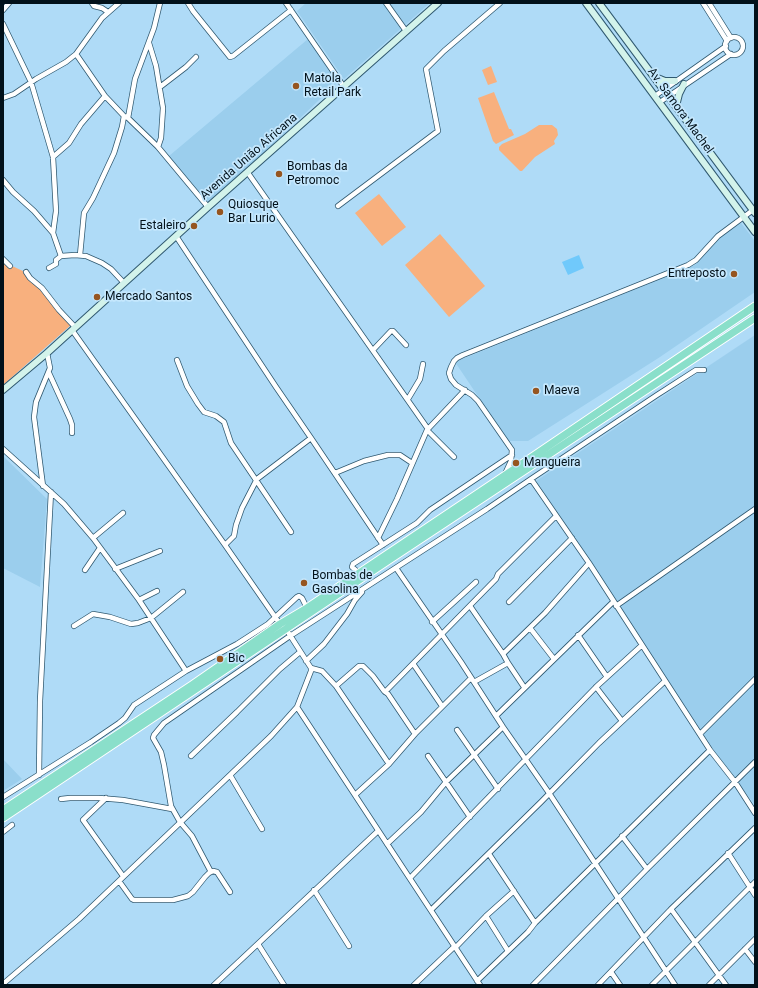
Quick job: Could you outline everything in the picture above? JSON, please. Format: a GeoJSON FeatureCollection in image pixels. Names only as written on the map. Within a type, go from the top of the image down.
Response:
{"type":"FeatureCollection","features":[{"type":"Feature","properties":{"kind":"highway"},"geometry":{"type":"LineString","coordinates":[[3,810],[504,476],[755,306]]}},
{"type":"Feature","properties":{"kind":"highway"},"geometry":{"type":"LineString","coordinates":[[3,818],[755,319]]}},
{"type":"Feature","properties":{"kind":"main road","name":"Avenida União Africana"},"geometry":{"type":"LineString","coordinates":[[3,390],[47,353],[124,282],[438,3]]}},
{"type":"Feature","properties":{"kind":"main road","name":"Av. Samora Machel"},"geometry":{"type":"LineString","coordinates":[[586,3],[755,232]]}},
{"type":"Feature","properties":{"kind":"main road","name":"Av. Samora Machel"},"geometry":{"type":"LineString","coordinates":[[599,3],[754,211]]}},
{"type":"Feature","properties":{"kind":"main road"},"geometry":{"type":"LineString","coordinates":[[655,77],[665,81],[675,81]]}},
{"type":"Feature","properties":{"kind":"main road"},"geometry":{"type":"LineString","coordinates":[[676,106],[679,94],[684,84]]}},
{"type":"Feature","properties":{"kind":"street"},"geometry":{"type":"LineString","coordinates":[[3,10],[9,3]]}},
{"type":"Feature","properties":{"kind":"street"},"geometry":{"type":"LineString","coordinates":[[92,3],[94,6],[102,8],[108,12]]}},
{"type":"Feature","properties":{"kind":"street"},"geometry":{"type":"LineString","coordinates":[[3,98],[14,94],[31,82],[66,62],[76,54],[89,34],[108,12],[119,3]]}},
{"type":"Feature","properties":{"kind":"street"},"geometry":{"type":"LineString","coordinates":[[80,255],[84,214],[114,153],[126,117],[135,79],[154,28],[160,3]]}},
{"type":"Feature","properties":{"kind":"street"},"geometry":{"type":"LineString","coordinates":[[188,3],[193,12],[230,56],[233,56],[291,10]]}},
{"type":"Feature","properties":{"kind":"street"},"geometry":{"type":"LineString","coordinates":[[286,3],[344,88]]}},
{"type":"Feature","properties":{"kind":"street"},"geometry":{"type":"LineString","coordinates":[[386,3],[406,31]]}},
{"type":"Feature","properties":{"kind":"street"},"geometry":{"type":"LineString","coordinates":[[338,206],[438,131],[426,69],[444,51],[500,3]]}},
{"type":"Feature","properties":{"kind":"street"},"geometry":{"type":"LineString","coordinates":[[703,3],[728,42]]}},
{"type":"Feature","properties":{"kind":"street"},"geometry":{"type":"LineString","coordinates":[[708,3],[728,42],[727,51],[731,54]]}},
{"type":"Feature","properties":{"kind":"street"},"geometry":{"type":"LineString","coordinates":[[3,24],[31,82],[53,157],[56,211],[53,233]]}},
{"type":"Feature","properties":{"kind":"street"},"geometry":{"type":"LineString","coordinates":[[655,96],[736,37],[743,43],[743,48],[736,55],[731,54],[684,84],[660,102]]}},
{"type":"Feature","properties":{"kind":"street"},"geometry":{"type":"LineString","coordinates":[[149,43],[156,66],[163,108],[161,138],[158,147]]}},
{"type":"Feature","properties":{"kind":"street"},"geometry":{"type":"LineString","coordinates":[[76,54],[105,96],[158,147],[208,207]]}},
{"type":"Feature","properties":{"kind":"street"},"geometry":{"type":"LineString","coordinates":[[160,87],[186,67],[196,57]]}},
{"type":"Feature","properties":{"kind":"street"},"geometry":{"type":"LineString","coordinates":[[53,157],[69,142],[81,124],[105,96]]}},
{"type":"Feature","properties":{"kind":"street"},"geometry":{"type":"LineString","coordinates":[[248,173],[408,398],[428,430],[454,457]]}},
{"type":"Feature","properties":{"kind":"street"},"geometry":{"type":"LineString","coordinates":[[3,180],[53,233],[61,256]]}},
{"type":"Feature","properties":{"kind":"street"},"geometry":{"type":"LineString","coordinates":[[504,476],[512,456],[510,446],[478,401],[472,395],[456,385],[451,379],[449,373],[457,358],[688,265],[696,260],[718,236],[754,211]]}},
{"type":"Feature","properties":{"kind":"street"},"geometry":{"type":"LineString","coordinates":[[176,236],[382,545]]}},
{"type":"Feature","properties":{"kind":"street"},"geometry":{"type":"LineString","coordinates":[[49,268],[56,264],[56,260],[61,256],[80,255],[102,263],[124,282]]}},
{"type":"Feature","properties":{"kind":"street"},"geometry":{"type":"LineString","coordinates":[[3,259],[10,266]]}},
{"type":"Feature","properties":{"kind":"street"},"geometry":{"type":"LineString","coordinates":[[26,272],[30,278],[42,288],[73,328],[280,624]]}},
{"type":"Feature","properties":{"kind":"street"},"geometry":{"type":"LineString","coordinates":[[373,350],[391,331],[393,331],[406,345]]}},
{"type":"Feature","properties":{"kind":"street"},"geometry":{"type":"LineString","coordinates":[[43,486],[34,423],[34,411],[40,392],[49,373],[50,368],[47,353]]}},
{"type":"Feature","properties":{"kind":"street"},"geometry":{"type":"LineString","coordinates":[[177,360],[187,386],[198,404],[204,412],[216,416],[224,422],[231,443],[291,532]]}},
{"type":"Feature","properties":{"kind":"street"},"geometry":{"type":"LineString","coordinates":[[408,398],[420,379],[423,364]]}},
{"type":"Feature","properties":{"kind":"street"},"geometry":{"type":"LineString","coordinates":[[211,872],[192,836],[180,822],[172,809],[161,752],[153,738],[164,723],[290,636],[368,587],[696,370],[704,370]]}},
{"type":"Feature","properties":{"kind":"street"},"geometry":{"type":"LineString","coordinates":[[49,373],[70,419],[72,433]]}},
{"type":"Feature","properties":{"kind":"street"},"geometry":{"type":"LineString","coordinates":[[378,538],[398,499],[412,463],[428,430],[464,390]]}},
{"type":"Feature","properties":{"kind":"street"},"geometry":{"type":"LineString","coordinates":[[225,545],[234,536],[242,508],[257,480],[311,438]]}},
{"type":"Feature","properties":{"kind":"street"},"geometry":{"type":"LineString","coordinates":[[3,449],[64,504],[93,538],[114,569],[139,600],[186,671]]}},
{"type":"Feature","properties":{"kind":"street"},"geometry":{"type":"LineString","coordinates":[[335,473],[364,461],[388,454],[400,455],[412,463]]}},
{"type":"Feature","properties":{"kind":"street"},"geometry":{"type":"LineString","coordinates":[[359,573],[352,567],[354,564],[417,523],[434,508],[512,456]]}},
{"type":"Feature","properties":{"kind":"street"},"geometry":{"type":"LineString","coordinates":[[531,478],[589,563],[710,750],[735,782],[755,813]]}},
{"type":"Feature","properties":{"kind":"street"},"geometry":{"type":"LineString","coordinates":[[39,775],[40,701],[51,492]]}},
{"type":"Feature","properties":{"kind":"street"},"geometry":{"type":"LineString","coordinates":[[496,716],[578,635],[615,604],[755,509]]}},
{"type":"Feature","properties":{"kind":"street"},"geometry":{"type":"LineString","coordinates":[[93,538],[123,513]]}},
{"type":"Feature","properties":{"kind":"street"},"geometry":{"type":"LineString","coordinates":[[385,692],[414,665],[496,579],[498,574],[556,516]]}},
{"type":"Feature","properties":{"kind":"street"},"geometry":{"type":"LineString","coordinates":[[509,602],[572,538]]}},
{"type":"Feature","properties":{"kind":"street"},"geometry":{"type":"LineString","coordinates":[[85,570],[100,548]]}},
{"type":"Feature","properties":{"kind":"street"},"geometry":{"type":"LineString","coordinates":[[114,569],[160,551]]}},
{"type":"Feature","properties":{"kind":"street"},"geometry":{"type":"LineString","coordinates":[[503,654],[530,628],[589,563]]}},
{"type":"Feature","properties":{"kind":"street"},"geometry":{"type":"LineString","coordinates":[[396,568],[549,793],[674,985]]}},
{"type":"Feature","properties":{"kind":"street"},"geometry":{"type":"LineString","coordinates":[[432,622],[476,582]]}},
{"type":"Feature","properties":{"kind":"street"},"geometry":{"type":"LineString","coordinates":[[306,661],[324,644],[347,614],[355,600],[368,587]]}},
{"type":"Feature","properties":{"kind":"street"},"geometry":{"type":"LineString","coordinates":[[139,600],[157,591]]}},
{"type":"Feature","properties":{"kind":"street"},"geometry":{"type":"LineString","coordinates":[[74,626],[93,614],[110,617],[131,624],[138,623],[151,618],[183,592]]}},
{"type":"Feature","properties":{"kind":"street"},"geometry":{"type":"LineString","coordinates":[[3,797],[119,723],[125,718],[134,705],[186,671],[250,636],[268,624],[297,597],[302,598],[307,608]]}},
{"type":"Feature","properties":{"kind":"street"},"geometry":{"type":"LineString","coordinates":[[470,606],[524,687]]}},
{"type":"Feature","properties":{"kind":"street"},"geometry":{"type":"LineString","coordinates":[[530,628],[554,659]]}},
{"type":"Feature","properties":{"kind":"street"},"geometry":{"type":"LineString","coordinates":[[286,629],[311,668],[322,671],[336,686],[389,764]]}},
{"type":"Feature","properties":{"kind":"street"},"geometry":{"type":"LineString","coordinates":[[578,635],[607,677]]}},
{"type":"Feature","properties":{"kind":"street"},"geometry":{"type":"LineString","coordinates":[[410,878],[607,677],[642,646]]}},
{"type":"Feature","properties":{"kind":"street"},"geometry":{"type":"LineString","coordinates":[[191,756],[280,669],[300,652]]}},
{"type":"Feature","properties":{"kind":"street"},"geometry":{"type":"LineString","coordinates":[[474,682],[508,663]]}},
{"type":"Feature","properties":{"kind":"street"},"geometry":{"type":"LineString","coordinates":[[336,686],[361,665],[366,668],[415,734]]}},
{"type":"Feature","properties":{"kind":"street"},"geometry":{"type":"LineString","coordinates":[[414,665],[442,706]]}},
{"type":"Feature","properties":{"kind":"street"},"geometry":{"type":"LineString","coordinates":[[3,984],[79,919],[271,736],[297,706],[311,668]]}},
{"type":"Feature","properties":{"kind":"street"},"geometry":{"type":"LineString","coordinates":[[355,794],[389,764],[415,734],[471,678]]}},
{"type":"Feature","properties":{"kind":"street"},"geometry":{"type":"LineString","coordinates":[[700,734],[755,679]]}},
{"type":"Feature","properties":{"kind":"street"},"geometry":{"type":"LineString","coordinates":[[431,910],[542,802],[549,793],[622,721],[665,681]]}},
{"type":"Feature","properties":{"kind":"street"},"geometry":{"type":"LineString","coordinates":[[596,688],[622,721]]}},
{"type":"Feature","properties":{"kind":"street"},"geometry":{"type":"LineString","coordinates":[[297,706],[478,983],[528,932],[535,922],[710,750]]}},
{"type":"Feature","properties":{"kind":"street"},"geometry":{"type":"LineString","coordinates":[[387,844],[421,812],[446,782],[503,727]]}},
{"type":"Feature","properties":{"kind":"street"},"geometry":{"type":"LineString","coordinates":[[457,730],[498,789]]}},
{"type":"Feature","properties":{"kind":"street"},"geometry":{"type":"LineString","coordinates":[[428,756],[470,817]]}},
{"type":"Feature","properties":{"kind":"street"},"geometry":{"type":"LineString","coordinates":[[534,985],[646,869],[755,762]]}},
{"type":"Feature","properties":{"kind":"street"},"geometry":{"type":"LineString","coordinates":[[230,775],[262,829]]}},
{"type":"Feature","properties":{"kind":"street"},"geometry":{"type":"LineString","coordinates":[[61,799],[106,798],[172,809]]}},
{"type":"Feature","properties":{"kind":"street"},"geometry":{"type":"LineString","coordinates":[[106,798],[83,820],[123,876]]}},
{"type":"Feature","properties":{"kind":"street"},"geometry":{"type":"LineString","coordinates":[[3,832],[12,825]]}},
{"type":"Feature","properties":{"kind":"street"},"geometry":{"type":"LineString","coordinates":[[598,985],[671,909],[755,828]]}},
{"type":"Feature","properties":{"kind":"street"},"geometry":{"type":"LineString","coordinates":[[214,985],[378,831]]}},
{"type":"Feature","properties":{"kind":"street"},"geometry":{"type":"LineString","coordinates":[[622,836],[646,869]]}},
{"type":"Feature","properties":{"kind":"street"},"geometry":{"type":"LineString","coordinates":[[728,853],[755,895]]}},
{"type":"Feature","properties":{"kind":"street"},"geometry":{"type":"LineString","coordinates":[[489,854],[535,922]]}},
{"type":"Feature","properties":{"kind":"street"},"geometry":{"type":"LineString","coordinates":[[119,881],[134,900],[173,900],[188,896],[211,872],[217,872],[230,892]]}},
{"type":"Feature","properties":{"kind":"street"},"geometry":{"type":"LineString","coordinates":[[652,985],[695,944],[755,882]]}},
{"type":"Feature","properties":{"kind":"street"},"geometry":{"type":"LineString","coordinates":[[314,890],[349,946]]}},
{"type":"Feature","properties":{"kind":"street"},"geometry":{"type":"LineString","coordinates":[[414,985],[514,891]]}},
{"type":"Feature","properties":{"kind":"street"},"geometry":{"type":"LineString","coordinates":[[671,909],[726,985]]}},
{"type":"Feature","properties":{"kind":"street"},"geometry":{"type":"LineString","coordinates":[[486,916],[508,951]]}},
{"type":"Feature","properties":{"kind":"street"},"geometry":{"type":"LineString","coordinates":[[709,985],[755,939]]}},
{"type":"Feature","properties":{"kind":"street"},"geometry":{"type":"LineString","coordinates":[[258,944],[284,985]]}},
{"type":"Feature","properties":{"kind":"street"},"geometry":{"type":"LineString","coordinates":[[745,949],[755,962]]}},
{"type":"Feature","properties":{"kind":"street"},"geometry":{"type":"LineString","coordinates":[[611,972],[620,985]]}},
{"type":"Feature","properties":{"kind":"shaded area"},"geometry":{"type":"Polygon","coordinates":[[[306,3],[430,3],[344,79],[297,11],[306,3]]]}},
{"type":"Feature","properties":{"kind":"shaded area"},"geometry":{"type":"Polygon","coordinates":[[[308,39],[339,81],[210,204],[169,156],[308,39]]]}},
{"type":"Feature","properties":{"kind":"shaded area"},"geometry":{"type":"Polygon","coordinates":[[[491,66],[497,82],[488,85],[482,70],[491,66]]]}},
{"type":"Feature","properties":{"kind":"shaded area"},"geometry":{"type":"Polygon","coordinates":[[[494,92],[509,129],[511,129],[514,135],[496,144],[493,141],[478,98],[494,92]]]}},
{"type":"Feature","properties":{"kind":"shaded area"},"geometry":{"type":"Polygon","coordinates":[[[539,125],[552,125],[557,129],[558,135],[554,141],[555,144],[535,157],[522,171],[520,171],[499,150],[499,147],[539,125]]]}},
{"type":"Feature","properties":{"kind":"shaded area"},"geometry":{"type":"Polygon","coordinates":[[[379,194],[406,227],[382,246],[355,213],[379,194]]]}},
{"type":"Feature","properties":{"kind":"shaded area"},"geometry":{"type":"Polygon","coordinates":[[[741,223],[755,241],[755,292],[660,357],[528,441],[508,441],[455,362],[695,265],[715,240],[741,223]]]}},
{"type":"Feature","properties":{"kind":"shaded area"},"geometry":{"type":"Polygon","coordinates":[[[440,234],[485,286],[449,317],[405,265],[440,234]]]}},
{"type":"Feature","properties":{"kind":"shaded area"},"geometry":{"type":"Polygon","coordinates":[[[579,255],[584,268],[568,275],[562,262],[579,255]]]}},
{"type":"Feature","properties":{"kind":"shaded area"},"geometry":{"type":"Polygon","coordinates":[[[3,258],[10,265],[25,272],[71,325],[3,385],[3,258]]]}},
{"type":"Feature","properties":{"kind":"shaded area"},"geometry":{"type":"Polygon","coordinates":[[[755,335],[755,805],[718,756],[536,481],[755,335]]]}},
{"type":"Feature","properties":{"kind":"shaded area"},"geometry":{"type":"Polygon","coordinates":[[[3,456],[47,499],[40,587],[3,568],[3,456]]]}},
{"type":"Feature","properties":{"kind":"shaded area"},"geometry":{"type":"Polygon","coordinates":[[[3,759],[22,779],[3,791],[3,759]]]}},
{"type":"Feature","properties":{"kind":"place","name":"Matola Retail Park"},"geometry":{"type":"Point","coordinates":[296,86]}},
{"type":"Feature","properties":{"kind":"place","name":"Bombas da Petromoc"},"geometry":{"type":"Point","coordinates":[279,174]}},
{"type":"Feature","properties":{"kind":"place","name":"Quiosque Bar Lurio"},"geometry":{"type":"Point","coordinates":[220,212]}},
{"type":"Feature","properties":{"kind":"place","name":"Estaleiro"},"geometry":{"type":"Point","coordinates":[194,226]}},
{"type":"Feature","properties":{"kind":"place","name":"Entreposto"},"geometry":{"type":"Point","coordinates":[734,274]}},
{"type":"Feature","properties":{"kind":"place","name":"Mercado Santos"},"geometry":{"type":"Point","coordinates":[97,297]}},
{"type":"Feature","properties":{"kind":"place","name":"Maeva"},"geometry":{"type":"Point","coordinates":[536,391]}},
{"type":"Feature","properties":{"kind":"place","name":"Mangueira"},"geometry":{"type":"Point","coordinates":[516,463]}},
{"type":"Feature","properties":{"kind":"place","name":"Bombas de Gasolina"},"geometry":{"type":"Point","coordinates":[304,583]}},
{"type":"Feature","properties":{"kind":"place","name":"Bic"},"geometry":{"type":"Point","coordinates":[220,659]}}]}
